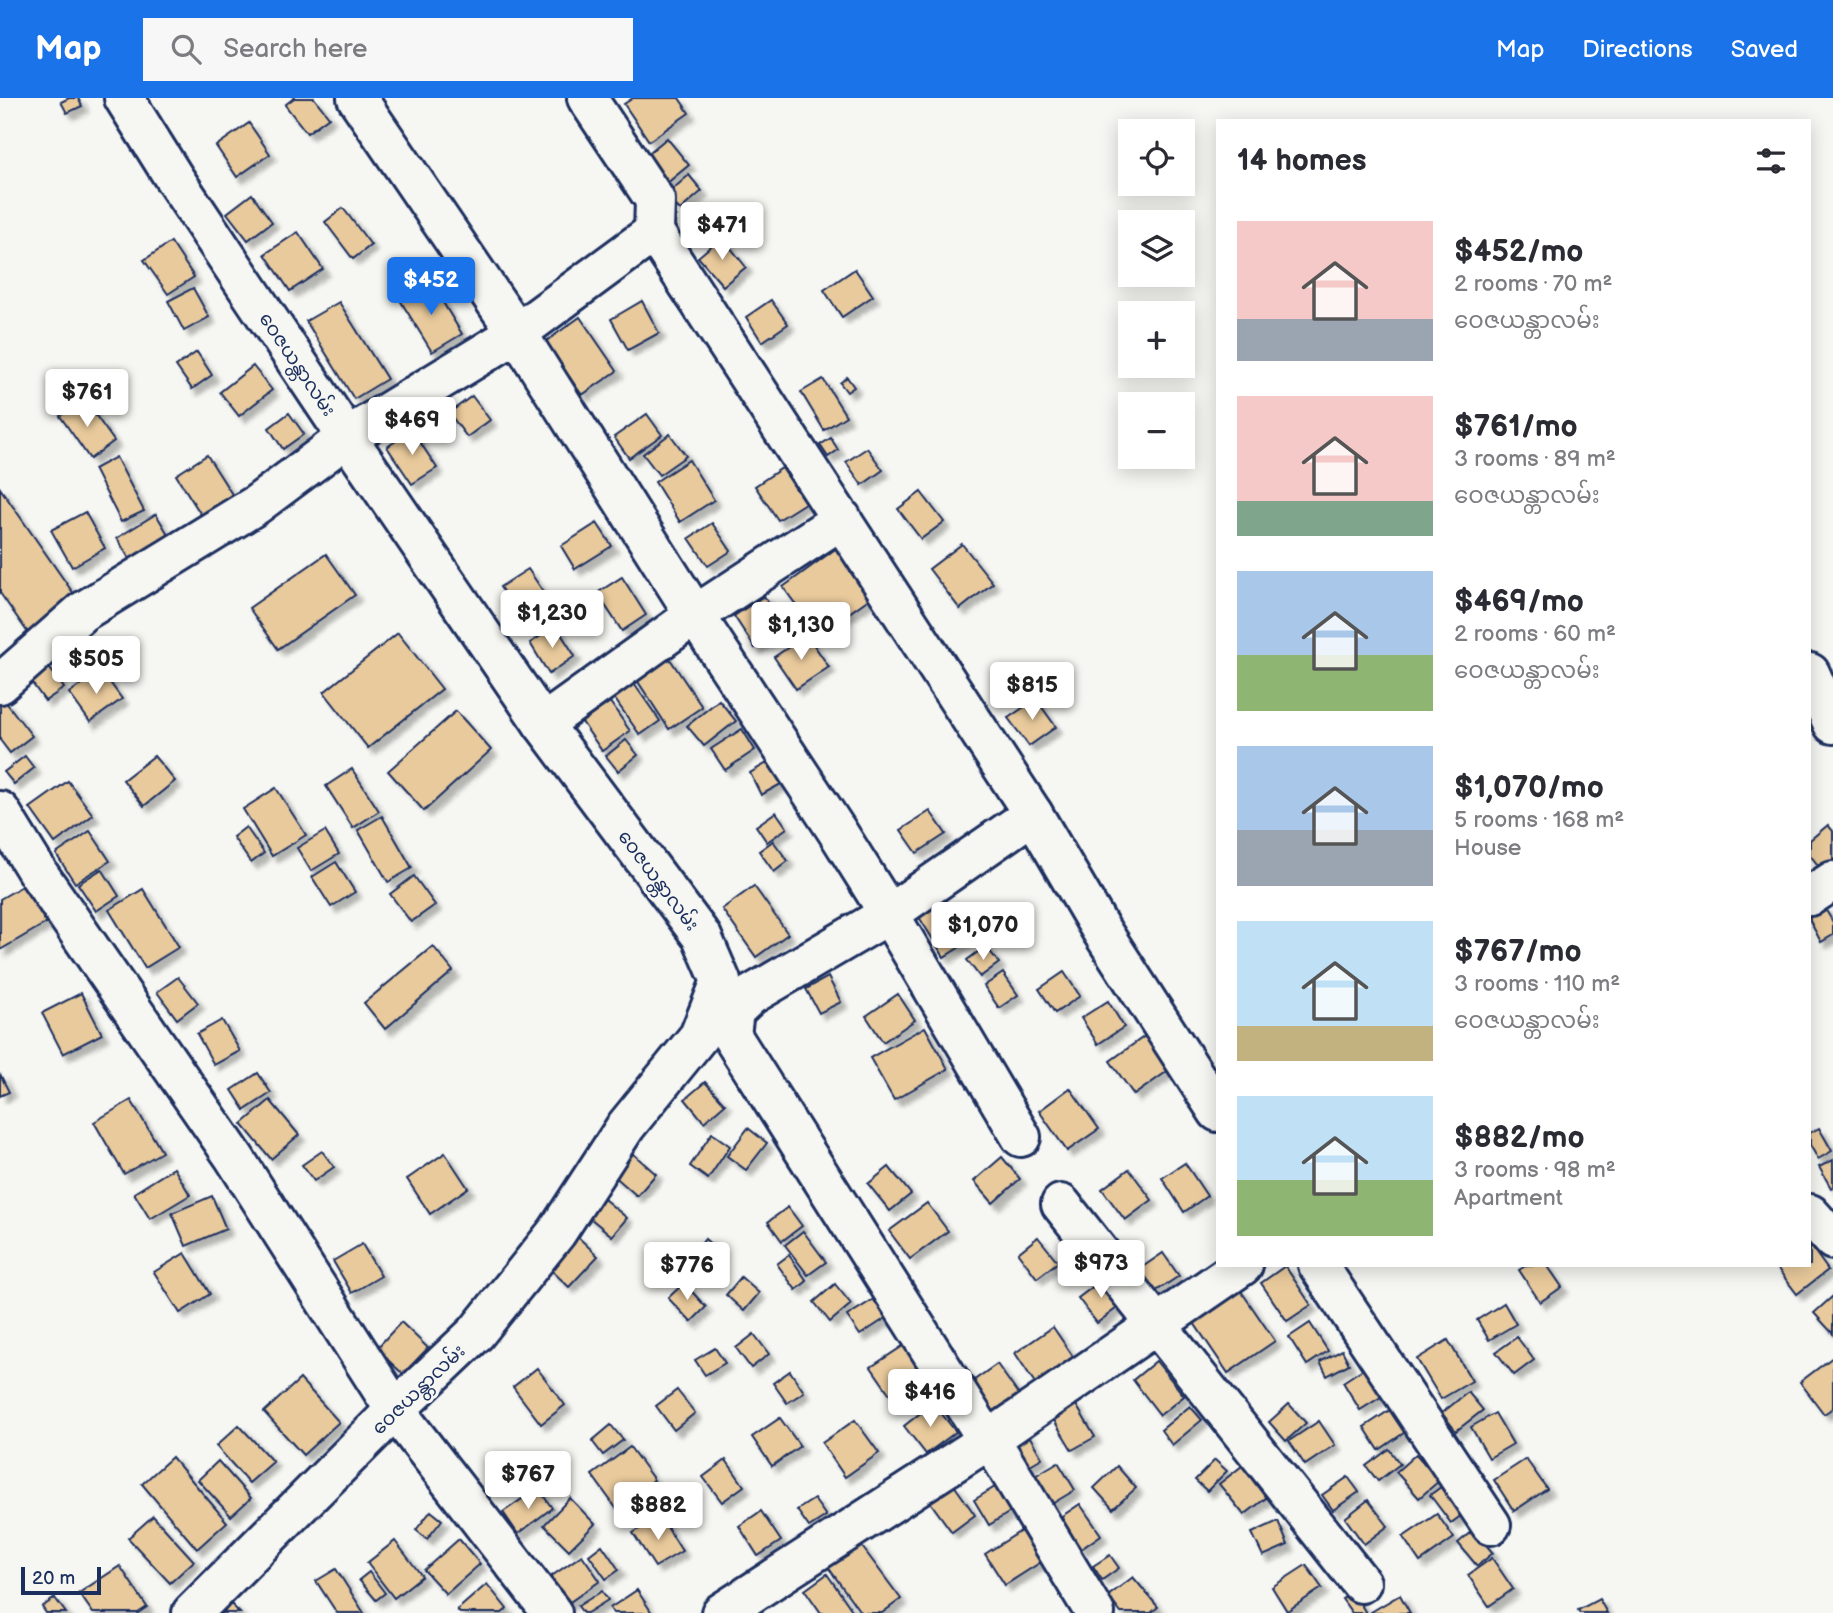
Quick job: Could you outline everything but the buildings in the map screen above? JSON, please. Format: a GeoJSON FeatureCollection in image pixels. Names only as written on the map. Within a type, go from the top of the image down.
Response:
{"type":"FeatureCollection","features":[{"type":"Feature","properties":{"kind":"street","name":"ဝေဇယန္တာလမ်း"},"geometry":{"type":"LineString","coordinates":[[124,98],[346,437],[543,724],[702,937],[720,981],[699,1036],[626,1126],[557,1232],[476,1333],[192,1613]]}},
{"type":"Feature","properties":{"kind":"street"},"geometry":{"type":"LineString","coordinates":[[356,98],[517,333],[695,615],[837,831],[1021,1137]]}},
{"type":"Feature","properties":{"kind":"street"},"geometry":{"type":"LineString","coordinates":[[587,98],[655,200],[654,232],[1033,814],[1101,930],[1216,1109]]}},
{"type":"Feature","properties":{"kind":"street"},"geometry":{"type":"LineString","coordinates":[[0,684],[82,612],[256,505],[346,437],[517,333],[654,232]]}},
{"type":"Feature","properties":{"kind":"street"},"geometry":{"type":"LineString","coordinates":[[543,724],[695,615],[842,519]]}},
{"type":"Feature","properties":{"kind":"street"},"geometry":{"type":"LineString","coordinates":[[1811,675],[1833,724]]}},
{"type":"Feature","properties":{"kind":"street"},"geometry":{"type":"LineString","coordinates":[[0,811],[38,873],[233,1157],[395,1410],[552,1613]]}},
{"type":"Feature","properties":{"kind":"street"},"geometry":{"type":"LineString","coordinates":[[1033,814],[888,914],[751,995],[734,1011],[731,1035],[981,1430],[990,1439],[1095,1613]]}},
{"type":"Feature","properties":{"kind":"street"},"geometry":{"type":"LineString","coordinates":[[1811,895],[1833,881]]}},
{"type":"Feature","properties":{"kind":"street"},"geometry":{"type":"LineString","coordinates":[[1061,1204],[1362,1583]]}},
{"type":"Feature","properties":{"kind":"street"},"geometry":{"type":"LineString","coordinates":[[721,1613],[990,1439],[1240,1267]]}},
{"type":"Feature","properties":{"kind":"street"},"geometry":{"type":"LineString","coordinates":[[1319,1267],[1491,1525]]}}]}
